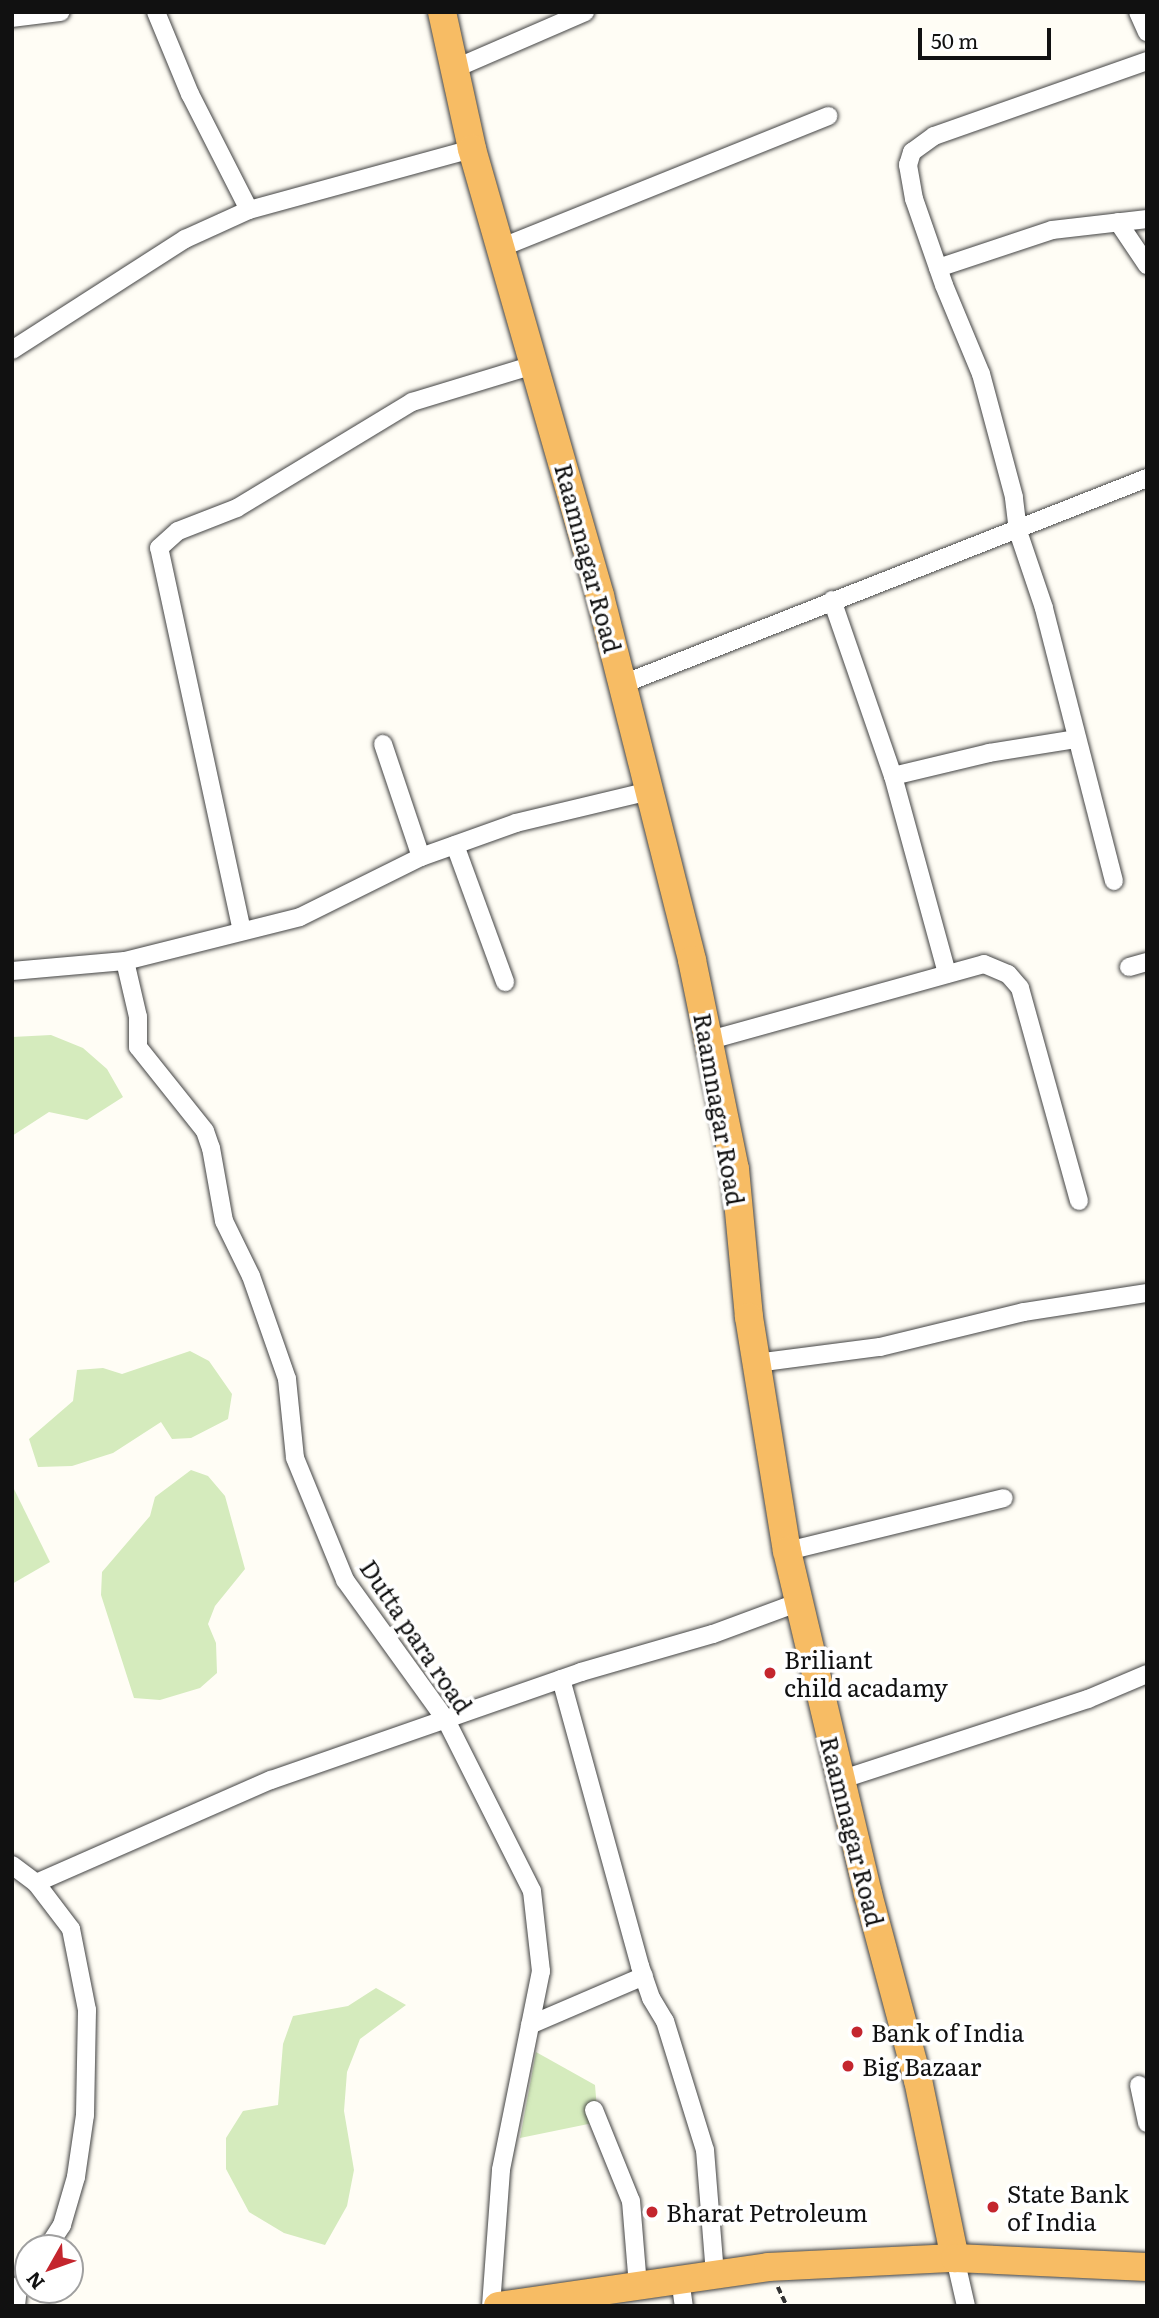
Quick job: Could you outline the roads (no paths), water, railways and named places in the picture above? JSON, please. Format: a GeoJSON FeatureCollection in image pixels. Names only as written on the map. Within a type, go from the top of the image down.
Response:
{"type":"FeatureCollection","features":[{"type":"Feature","properties":{"kind":"highway","name":"Raamnagar Road"},"geometry":{"type":"LineString","coordinates":[[442,12],[472,149],[623,684],[710,1040],[735,1169],[756,1363],[797,1603],[918,2080],[955,2258]]}},
{"type":"Feature","properties":{"kind":"highway"},"geometry":{"type":"LineString","coordinates":[[498,2306],[638,2287],[682,2293],[715,2274],[768,2267],[955,2258],[1147,2267]]}},
{"type":"Feature","properties":{"kind":"street"},"geometry":{"type":"LineString","coordinates":[[12,18],[61,12]]}},
{"type":"Feature","properties":{"kind":"street"},"geometry":{"type":"LineString","coordinates":[[156,12],[190,94],[248,211]]}},
{"type":"Feature","properties":{"kind":"street"},"geometry":{"type":"LineString","coordinates":[[454,69],[584,12]]}},
{"type":"Feature","properties":{"kind":"street"},"geometry":{"type":"LineString","coordinates":[[1138,12],[1147,32]]}},
{"type":"Feature","properties":{"kind":"street"},"geometry":{"type":"LineString","coordinates":[[1114,881],[1044,608],[1018,531],[1014,497],[981,374],[938,268],[914,199],[908,165],[912,152],[934,136],[1147,61]]}},
{"type":"Feature","properties":{"kind":"street"},"geometry":{"type":"LineString","coordinates":[[500,248],[828,116]]}},
{"type":"Feature","properties":{"kind":"street"},"geometry":{"type":"LineString","coordinates":[[12,350],[185,239],[248,211],[472,149]]}},
{"type":"Feature","properties":{"kind":"street"},"geometry":{"type":"LineString","coordinates":[[938,268],[1052,230],[1147,219]]}},
{"type":"Feature","properties":{"kind":"street"},"geometry":{"type":"LineString","coordinates":[[1118,222],[1147,265]]}},
{"type":"Feature","properties":{"kind":"street"},"geometry":{"type":"LineString","coordinates":[[242,931],[159,548],[177,531],[247,502],[412,402],[534,365]]}},
{"type":"Feature","properties":{"kind":"street"},"geometry":{"type":"LineString","coordinates":[[623,684],[832,600],[1018,531],[1147,478]]}},
{"type":"Feature","properties":{"kind":"street"},"geometry":{"type":"LineString","coordinates":[[832,600],[893,776],[947,974]]}},
{"type":"Feature","properties":{"kind":"street"},"geometry":{"type":"LineString","coordinates":[[893,776],[989,753],[1076,739]]}},
{"type":"Feature","properties":{"kind":"street"},"geometry":{"type":"LineString","coordinates":[[383,744],[421,857]]}},
{"type":"Feature","properties":{"kind":"street"},"geometry":{"type":"LineString","coordinates":[[12,971],[125,961],[319,910],[421,857],[516,823],[649,790]]}},
{"type":"Feature","properties":{"kind":"street"},"geometry":{"type":"LineString","coordinates":[[455,845],[505,982]]}},
{"type":"Feature","properties":{"kind":"street","name":"Dutta para road"},"geometry":{"type":"LineString","coordinates":[[125,961],[138,1017],[138,1047],[205,1131],[211,1148],[224,1221],[251,1276],[287,1379],[295,1458],[345,1580],[446,1720],[510,1840],[531,1891],[541,1971],[501,2170],[491,2306]]}},
{"type":"Feature","properties":{"kind":"street"},"geometry":{"type":"LineString","coordinates":[[1129,967],[1147,962]]}},
{"type":"Feature","properties":{"kind":"street"},"geometry":{"type":"LineString","coordinates":[[710,1040],[984,964],[1008,974],[1020,988],[1079,1201]]}},
{"type":"Feature","properties":{"kind":"street"},"geometry":{"type":"LineString","coordinates":[[756,1363],[880,1347],[1024,1312],[1147,1293]]}},
{"type":"Feature","properties":{"kind":"street"},"geometry":{"type":"LineString","coordinates":[[787,1551],[1004,1498]]}},
{"type":"Feature","properties":{"kind":"street"},"geometry":{"type":"LineString","coordinates":[[36,1883],[271,1780],[561,1679],[713,1634],[797,1603]]}},
{"type":"Feature","properties":{"kind":"street"},"geometry":{"type":"LineString","coordinates":[[840,1780],[1088,1699],[1147,1674]]}},
{"type":"Feature","properties":{"kind":"street"},"geometry":{"type":"LineString","coordinates":[[561,1679],[644,1976],[665,2021],[705,2150],[715,2274]]}},
{"type":"Feature","properties":{"kind":"street"},"geometry":{"type":"LineString","coordinates":[[12,1865],[36,1883],[71,1929],[86,2010],[85,2115],[76,2178],[62,2225],[56,2234]]}},
{"type":"Feature","properties":{"kind":"street"},"geometry":{"type":"LineString","coordinates":[[530,2025],[644,1976]]}},
{"type":"Feature","properties":{"kind":"street"},"geometry":{"type":"LineString","coordinates":[[1139,2085],[1147,2123]]}},
{"type":"Feature","properties":{"kind":"street"},"geometry":{"type":"LineString","coordinates":[[594,2110],[631,2201],[638,2287]]}},
{"type":"Feature","properties":{"kind":"street"},"geometry":{"type":"LineString","coordinates":[[955,2258],[966,2306]]}},
{"type":"Feature","properties":{"kind":"place","name":"Briliant child acadamy"},"geometry":{"type":"Point","coordinates":[770,1673]}},
{"type":"Feature","properties":{"kind":"place","name":"Bank of India"},"geometry":{"type":"Point","coordinates":[857,2032]}},
{"type":"Feature","properties":{"kind":"place","name":"Big Bazaar"},"geometry":{"type":"Point","coordinates":[848,2066]}},
{"type":"Feature","properties":{"kind":"place","name":"State Bank of India"},"geometry":{"type":"Point","coordinates":[993,2207]}},
{"type":"Feature","properties":{"kind":"place","name":"Bharat Petroleum"},"geometry":{"type":"Point","coordinates":[652,2212]}}]}
